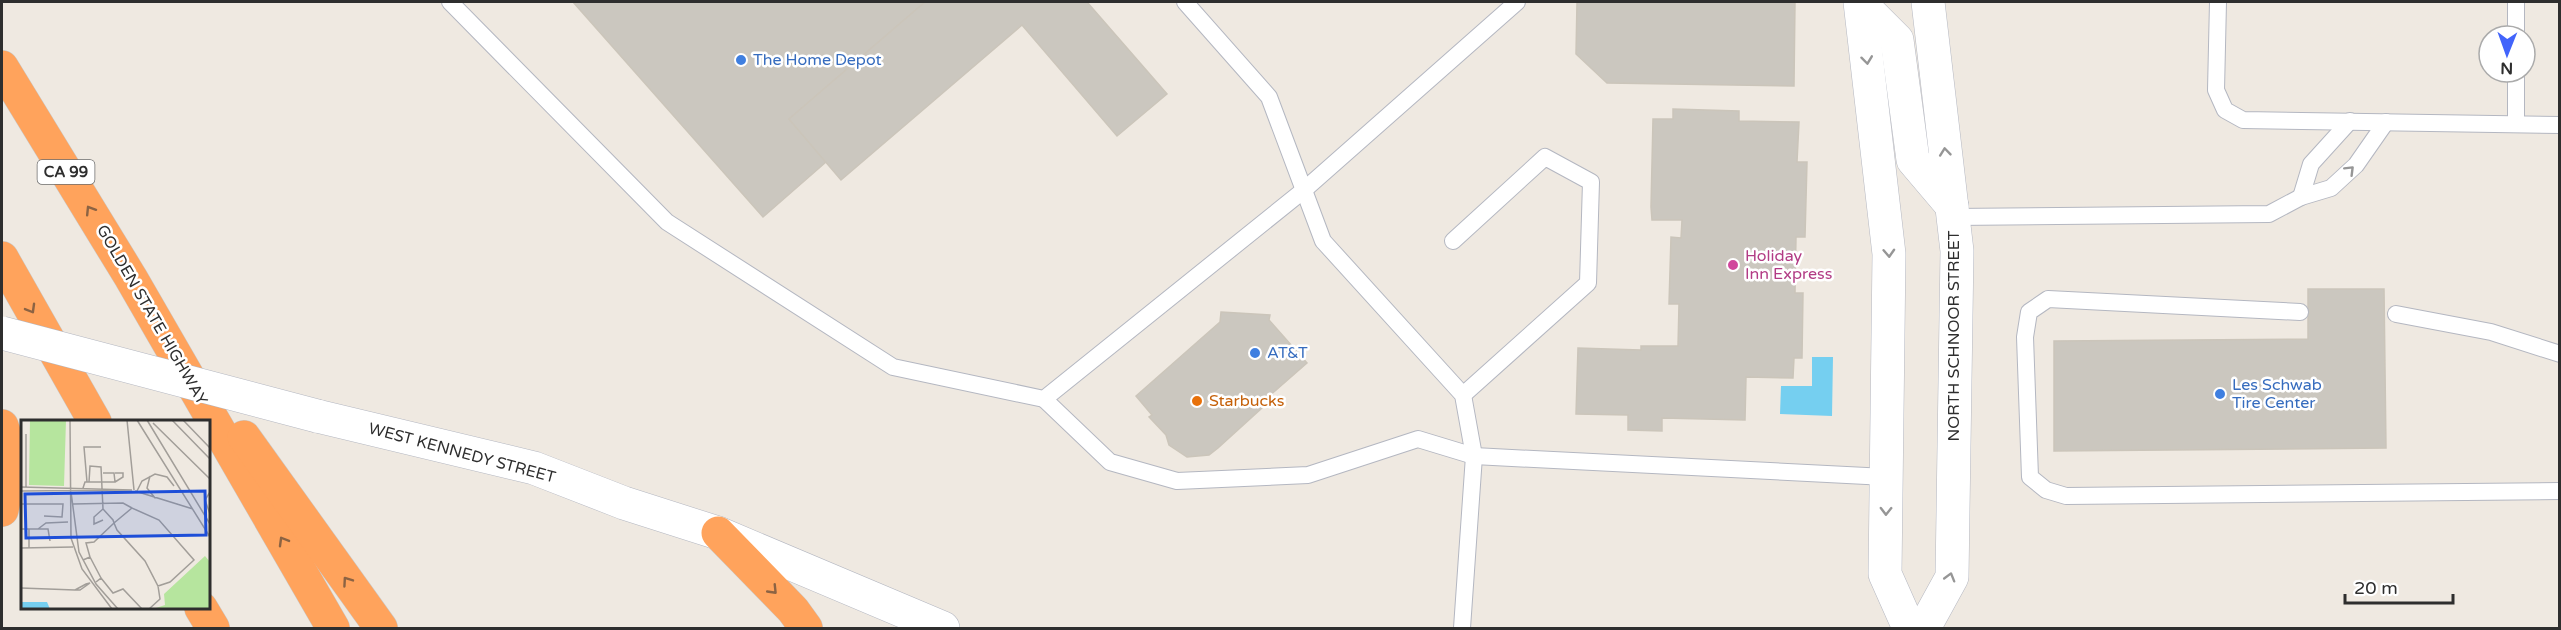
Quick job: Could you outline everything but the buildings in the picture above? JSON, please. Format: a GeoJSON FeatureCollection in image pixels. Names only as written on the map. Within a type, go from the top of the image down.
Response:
{"type":"FeatureCollection","features":[{"type":"Feature","properties":{"kind":"highway","name":"GOLDEN STATE HIGHWAY"},"geometry":{"type":"LineString","coordinates":[[2,67],[131,278],[333,628]]}},
{"type":"Feature","properties":{"kind":"highway"},"geometry":{"type":"LineString","coordinates":[[2,258],[94,420]]}},
{"type":"Feature","properties":{"kind":"highway"},"geometry":{"type":"LineString","coordinates":[[131,278],[381,628]]}},
{"type":"Feature","properties":{"kind":"highway"},"geometry":{"type":"LineString","coordinates":[[2,426],[5,435],[2,510]]}},
{"type":"Feature","properties":{"kind":"highway"},"geometry":{"type":"LineString","coordinates":[[718,533],[793,610],[806,628]]}},
{"type":"Feature","properties":{"kind":"highway"},"geometry":{"type":"LineString","coordinates":[[202,609],[213,628]]}},
{"type":"Feature","properties":{"kind":"street","name":"NORTH SCHNOOR STREET"},"geometry":{"type":"LineString","coordinates":[[1924,628],[1952,577],[1957,251],[1928,2]]}},
{"type":"Feature","properties":{"kind":"street"},"geometry":{"type":"LineString","coordinates":[[1860,3],[1897,40],[1913,160],[1952,212]]}},
{"type":"Feature","properties":{"kind":"street"},"geometry":{"type":"LineString","coordinates":[[1860,3],[1889,254],[1885,574],[1909,628]]}},
{"type":"Feature","properties":{"kind":"street","name":"WEST KENNEDY STREET"},"geometry":{"type":"LineString","coordinates":[[2,333],[317,416],[534,468],[624,503],[718,533],[943,628]]}},
{"type":"Feature","properties":{"kind":"lane"},"geometry":{"type":"LineString","coordinates":[[450,2],[667,222],[893,367],[1044,399],[1110,462],[1176,481],[1308,475],[1418,439],[1474,456],[1886,477]]}},
{"type":"Feature","properties":{"kind":"lane"},"geometry":{"type":"LineString","coordinates":[[1185,2],[1269,97],[1323,242],[1463,395],[1474,456],[1462,628]]}},
{"type":"Feature","properties":{"kind":"lane"},"geometry":{"type":"LineString","coordinates":[[1044,399],[1304,190],[1517,2]]}},
{"type":"Feature","properties":{"kind":"lane"},"geometry":{"type":"LineString","coordinates":[[2218,2],[2216,90],[2225,110],[2243,120],[2559,125]]}},
{"type":"Feature","properties":{"kind":"lane"},"geometry":{"type":"LineString","coordinates":[[2516,2],[2516,24]]}},
{"type":"Feature","properties":{"kind":"lane"},"geometry":{"type":"LineString","coordinates":[[2516,84],[2516,124]]}},
{"type":"Feature","properties":{"kind":"lane"},"geometry":{"type":"LineString","coordinates":[[2301,197],[2311,164],[2350,121]]}},
{"type":"Feature","properties":{"kind":"lane"},"geometry":{"type":"LineString","coordinates":[[1952,212],[2269,214],[2301,197],[2331,188],[2356,165],[2386,122]]}},
{"type":"Feature","properties":{"kind":"lane"},"geometry":{"type":"LineString","coordinates":[[1453,241],[1545,157],[1591,182],[1588,283],[1463,395]]}},
{"type":"Feature","properties":{"kind":"lane"},"geometry":{"type":"LineString","coordinates":[[2300,312],[2048,299],[2029,312],[2025,337],[2030,477],[2046,490],[2066,496],[2559,491]]}},
{"type":"Feature","properties":{"kind":"lane"},"geometry":{"type":"LineString","coordinates":[[2396,314],[2491,332],[2559,354]]}},
{"type":"Feature","properties":{"kind":"water"},"geometry":{"type":"Polygon","coordinates":[[[1812,357],[1833,357],[1832,416],[1780,414],[1781,386],[1812,386],[1812,357]]]}},
{"type":"Feature","properties":{"kind":"place","name":"The Home Depot"},"geometry":{"type":"Point","coordinates":[741,60]}},
{"type":"Feature","properties":{"kind":"place","name":"Holiday Inn Express"},"geometry":{"type":"Point","coordinates":[1733,265]}},
{"type":"Feature","properties":{"kind":"place","name":"AT&T"},"geometry":{"type":"Point","coordinates":[1255,353]}},
{"type":"Feature","properties":{"kind":"place","name":"Les Schwab Tire Center"},"geometry":{"type":"Point","coordinates":[2220,394]}},
{"type":"Feature","properties":{"kind":"place","name":"Starbucks"},"geometry":{"type":"Point","coordinates":[1197,401]}}]}
